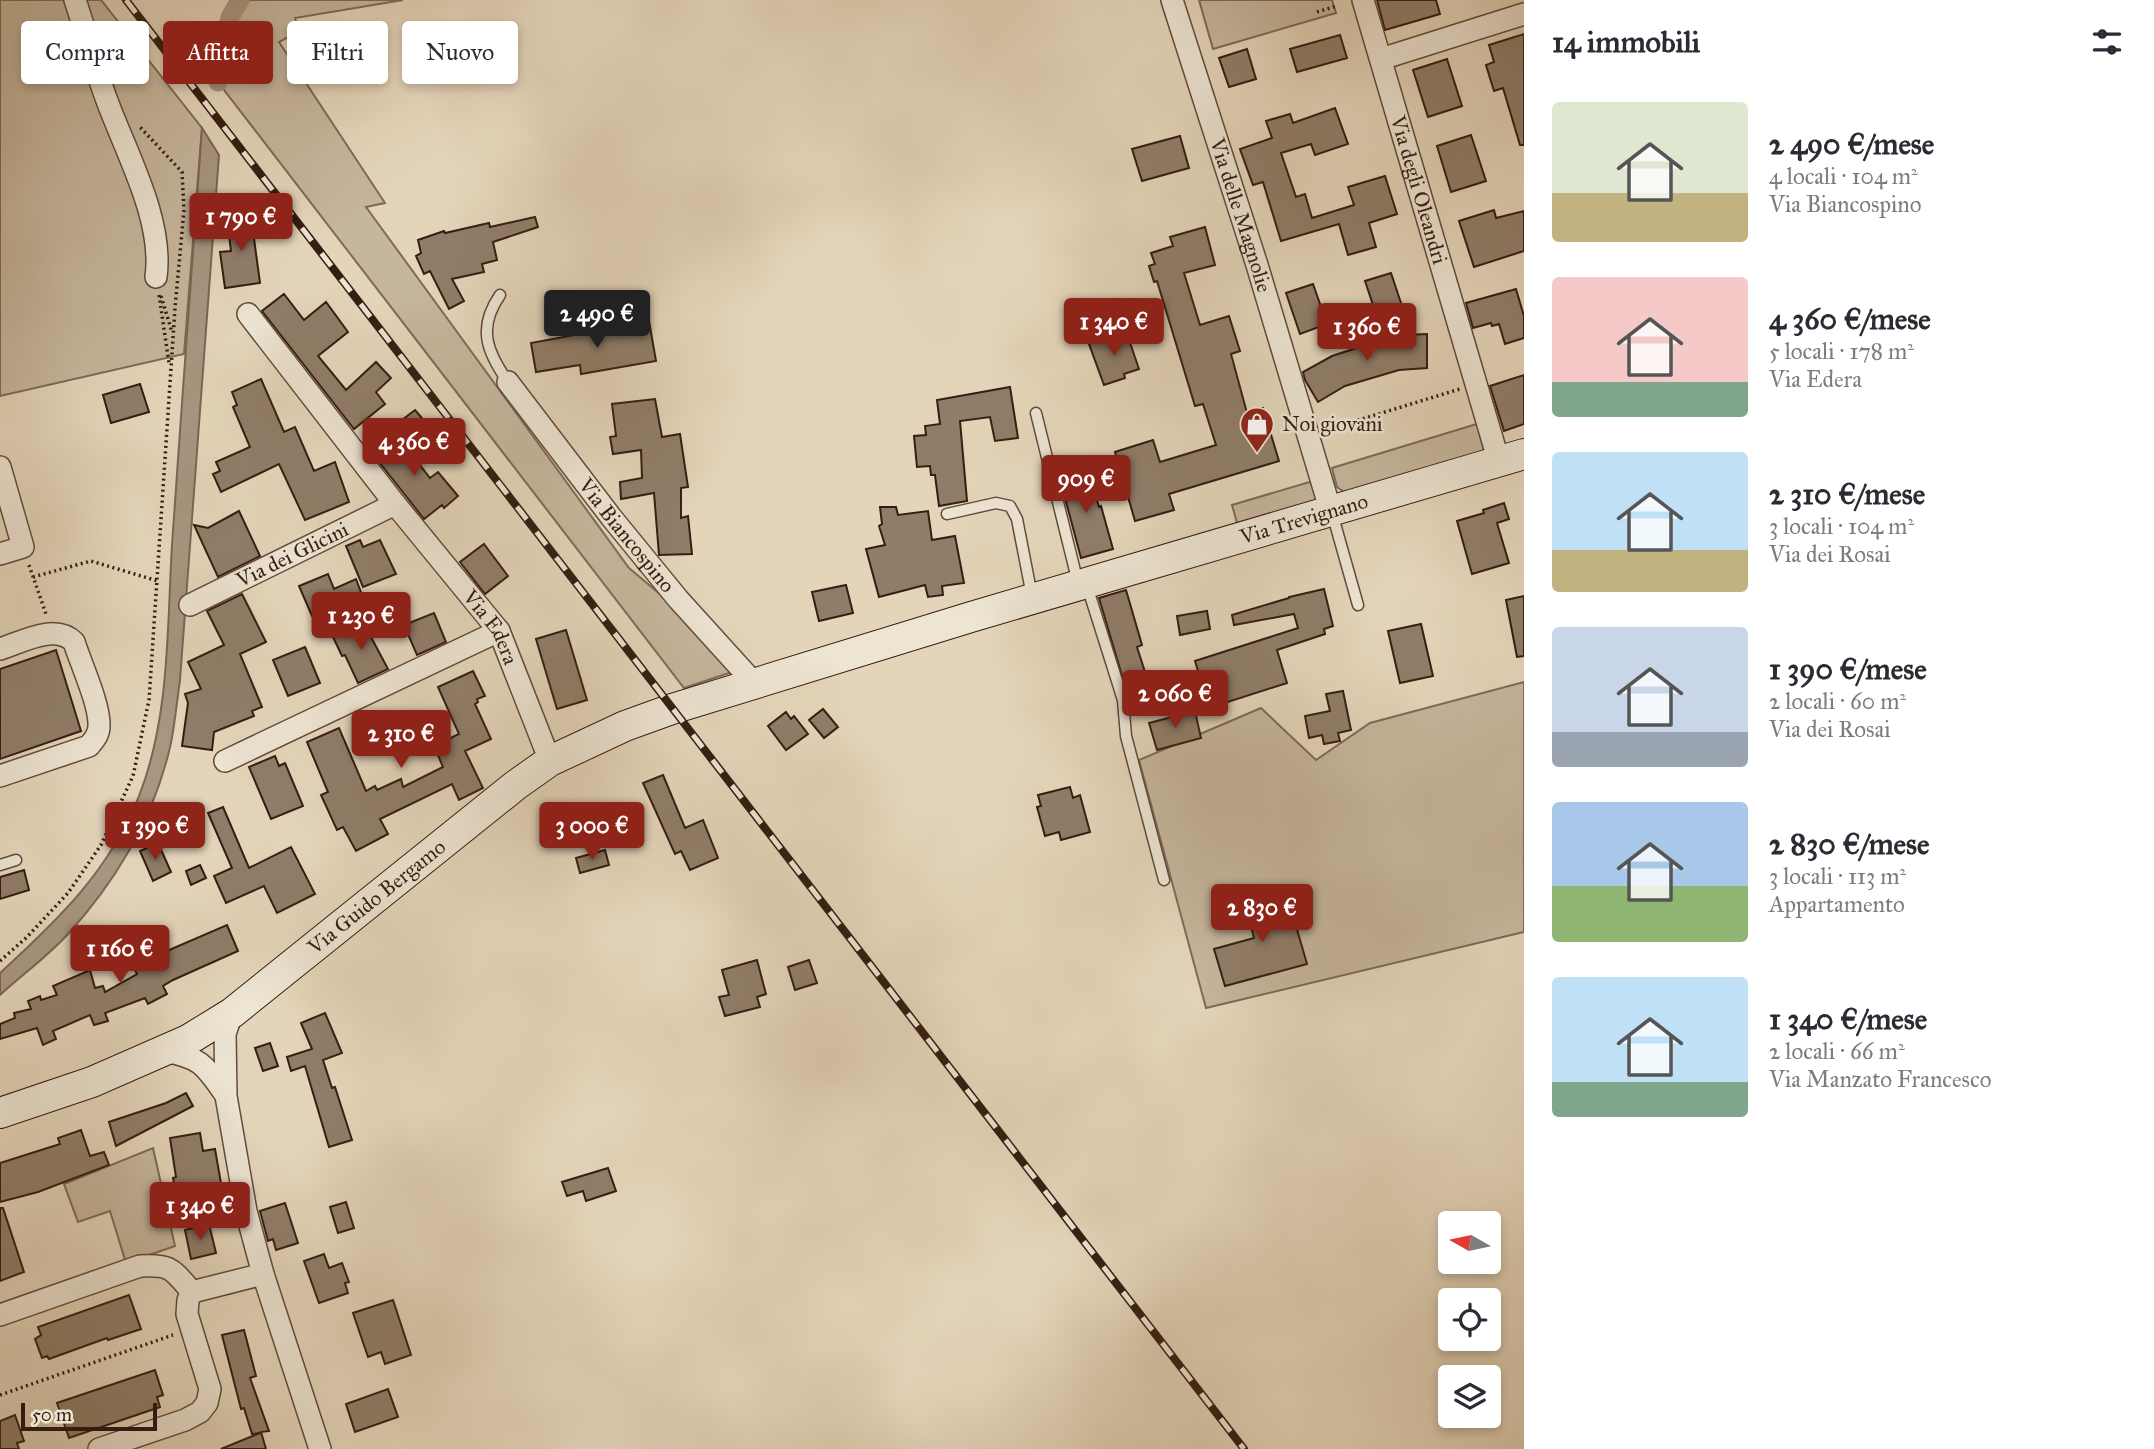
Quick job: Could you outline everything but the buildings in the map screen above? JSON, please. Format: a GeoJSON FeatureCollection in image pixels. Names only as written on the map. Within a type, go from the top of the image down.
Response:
{"type":"FeatureCollection","features":[{"type":"Feature","properties":{"kind":"main road","name":"Via Trevignano"},"geometry":{"type":"LineString","coordinates":[[755,684],[1082,584],[1511,458]]}},
{"type":"Feature","properties":{"kind":"main road","name":"Via Guido Bergamo"},"geometry":{"type":"LineString","coordinates":[[0,1114],[92,1082],[164,1051],[188,1040],[232,1013],[516,785],[550,761],[646,718],[755,684]]}},
{"type":"Feature","properties":{"kind":"street"},"geometry":{"type":"LineString","coordinates":[[75,0],[106,97],[144,192],[159,257],[156,277]]}},
{"type":"Feature","properties":{"kind":"street","name":"Via delle Magnolie"},"geometry":{"type":"LineString","coordinates":[[1172,0],[1257,265],[1331,512]]}},
{"type":"Feature","properties":{"kind":"street","name":"Via degli Oleandri"},"geometry":{"type":"LineString","coordinates":[[1363,0],[1511,458]]}},
{"type":"Feature","properties":{"kind":"street"},"geometry":{"type":"LineString","coordinates":[[1381,59],[1524,14]]}},
{"type":"Feature","properties":{"kind":"street","name":"Via Edera"},"geometry":{"type":"LineString","coordinates":[[248,314],[394,504],[499,631],[550,761]]}},
{"type":"Feature","properties":{"kind":"street","name":"Via Biancospino"},"geometry":{"type":"LineString","coordinates":[[508,382],[611,517],[678,599],[755,684]]}},
{"type":"Feature","properties":{"kind":"street"},"geometry":{"type":"LineString","coordinates":[[0,467],[23,547],[0,554]]}},
{"type":"Feature","properties":{"kind":"street","name":"Via dei Glicini"},"geometry":{"type":"LineString","coordinates":[[190,605],[394,504]]}},
{"type":"Feature","properties":{"kind":"street"},"geometry":{"type":"LineString","coordinates":[[225,761],[499,631]]}},
{"type":"Feature","properties":{"kind":"street"},"geometry":{"type":"LineString","coordinates":[[0,649],[51,633],[68,636],[74,642],[97,710],[100,728],[89,746],[0,776]]}},
{"type":"Feature","properties":{"kind":"street"},"geometry":{"type":"LineString","coordinates":[[232,1013],[225,1034],[226,1096],[246,1211],[263,1274],[320,1449]]}},
{"type":"Feature","properties":{"kind":"street"},"geometry":{"type":"LineString","coordinates":[[164,1051],[191,1056],[207,1068],[226,1096]]}},
{"type":"Feature","properties":{"kind":"street"},"geometry":{"type":"LineString","coordinates":[[0,1315],[140,1266],[163,1265],[176,1273],[192,1292]]}},
{"type":"Feature","properties":{"kind":"street"},"geometry":{"type":"LineString","coordinates":[[99,1449],[185,1420],[200,1412],[207,1402],[210,1389],[187,1314],[188,1300],[192,1292],[263,1274]]}},
{"type":"Feature","properties":{"kind":"lane"},"geometry":{"type":"LineString","coordinates":[[500,295],[492,307],[486,335],[493,361],[508,382]]}},
{"type":"Feature","properties":{"kind":"lane"},"geometry":{"type":"LineString","coordinates":[[1036,413],[1082,584],[1123,700],[1126,736],[1164,880]]}},
{"type":"Feature","properties":{"kind":"lane"},"geometry":{"type":"LineString","coordinates":[[947,514],[996,503],[1010,506],[1017,519],[1032,599]]}},
{"type":"Feature","properties":{"kind":"lane"},"geometry":{"type":"LineString","coordinates":[[1331,512],[1358,605]]}},
{"type":"Feature","properties":{"kind":"lane"},"geometry":{"type":"LineString","coordinates":[[0,865],[16,860]]}},
{"type":"Feature","properties":{"kind":"path"},"geometry":{"type":"LineString","coordinates":[[1318,12],[1337,6]]}},
{"type":"Feature","properties":{"kind":"path"},"geometry":{"type":"LineString","coordinates":[[0,961],[27,937],[68,893],[101,845],[133,776],[149,700],[184,210],[182,172],[133,120]]}},
{"type":"Feature","properties":{"kind":"path"},"geometry":{"type":"LineString","coordinates":[[156,277],[173,337]]}},
{"type":"Feature","properties":{"kind":"path"},"geometry":{"type":"LineString","coordinates":[[156,277],[171,372]]}},
{"type":"Feature","properties":{"kind":"path"},"geometry":{"type":"LineString","coordinates":[[1308,435],[1469,387]]}},
{"type":"Feature","properties":{"kind":"path"},"geometry":{"type":"LineString","coordinates":[[23,547],[51,633]]}},
{"type":"Feature","properties":{"kind":"path"},"geometry":{"type":"LineString","coordinates":[[33,577],[91,561],[158,581]]}},
{"type":"Feature","properties":{"kind":"path"},"geometry":{"type":"LineString","coordinates":[[0,1395],[191,1328]]}},
{"type":"Feature","properties":{"kind":"shaded area"},"geometry":{"type":"Polygon","coordinates":[[[0,0],[101,0],[118,21],[21,21],[21,84],[149,84],[149,61],[163,79],[163,84],[167,84],[202,128],[184,354],[0,396],[0,0]]]}},
{"type":"Feature","properties":{"kind":"shaded area"},"geometry":{"type":"Polygon","coordinates":[[[246,0],[403,0],[287,21],[287,38],[279,42],[287,54],[287,84],[307,84],[385,203],[366,207],[629,568],[680,611],[732,672],[684,688],[221,86],[273,84],[273,21],[234,21],[246,0]]]}},
{"type":"Feature","properties":{"kind":"shaded area"},"geometry":{"type":"Polygon","coordinates":[[[1199,0],[1332,0],[1336,13],[1213,49],[1199,0]]]}},
{"type":"Feature","properties":{"kind":"shaded area"},"geometry":{"type":"Polygon","coordinates":[[[202,128],[219,155],[180,680],[171,743],[155,796],[118,869],[86,913],[60,942],[0,995],[0,973],[62,913],[113,848],[139,796],[157,735],[168,641],[172,545],[202,128]]]}},
{"type":"Feature","properties":{"kind":"shaded area"},"geometry":{"type":"Polygon","coordinates":[[[1480,423],[1486,443],[1480,459],[1351,497],[1337,487],[1332,468],[1480,423]]]}},
{"type":"Feature","properties":{"kind":"shaded area"},"geometry":{"type":"Polygon","coordinates":[[[1313,481],[1319,507],[1239,530],[1232,505],[1313,481]]]}},
{"type":"Feature","properties":{"kind":"shaded area"},"geometry":{"type":"Polygon","coordinates":[[[1524,682],[1524,932],[1206,1008],[1139,760],[1261,708],[1316,760],[1370,723],[1524,682]]]}},
{"type":"Feature","properties":{"kind":"shaded area"},"geometry":{"type":"Polygon","coordinates":[[[153,1148],[175,1246],[126,1263],[110,1211],[78,1222],[64,1184],[153,1148]]]}},
{"type":"Feature","properties":{"kind":"waterway"},"geometry":{"type":"LineString","coordinates":[[229,21],[240,0]]}},
{"type":"Feature","properties":{"kind":"railway"},"geometry":{"type":"LineString","coordinates":[[126,0],[1244,1449]]}},
{"type":"Feature","properties":{"kind":"place","name":"Noi giovani"},"geometry":{"type":"Point","coordinates":[1257,454]}}]}
